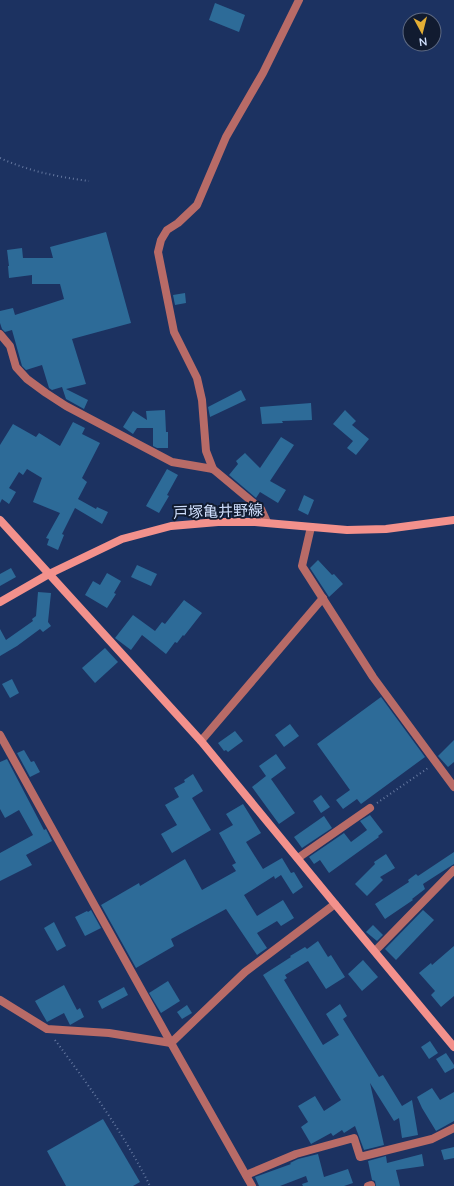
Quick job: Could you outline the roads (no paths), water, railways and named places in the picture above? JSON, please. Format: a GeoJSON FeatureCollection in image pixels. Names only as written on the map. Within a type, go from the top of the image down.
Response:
{"type":"FeatureCollection","features":[{"type":"Feature","properties":{"kind":"street"},"geometry":{"type":"LineString","coordinates":[[267,522],[261,509],[213,469],[206,451],[202,400],[197,378],[174,332],[158,252],[161,240],[167,230],[178,223],[197,205],[226,137],[263,73],[299,0]]}},
{"type":"Feature","properties":{"kind":"street"},"geometry":{"type":"LineString","coordinates":[[0,334],[10,346],[16,367],[27,379],[66,406],[172,462],[213,469]]}},
{"type":"Feature","properties":{"kind":"street"},"geometry":{"type":"LineString","coordinates":[[0,520],[201,741],[454,1047]]}},
{"type":"Feature","properties":{"kind":"street","name":"戸塚亀井野線"},"geometry":{"type":"LineString","coordinates":[[0,602],[49,574],[122,539],[171,526],[218,522],[267,522],[347,530],[386,528],[454,520]]}},
{"type":"Feature","properties":{"kind":"street"},"geometry":{"type":"LineString","coordinates":[[311,527],[302,566],[373,677],[453,785]]}},
{"type":"Feature","properties":{"kind":"street"},"geometry":{"type":"LineString","coordinates":[[201,741],[322,598]]}},
{"type":"Feature","properties":{"kind":"street"},"geometry":{"type":"LineString","coordinates":[[0,735],[251,1185]]}},
{"type":"Feature","properties":{"kind":"street"},"geometry":{"type":"LineString","coordinates":[[298,858],[370,808]]}},
{"type":"Feature","properties":{"kind":"street"},"geometry":{"type":"LineString","coordinates":[[375,951],[454,870]]}},
{"type":"Feature","properties":{"kind":"street"},"geometry":{"type":"LineString","coordinates":[[171,1043],[245,972],[335,904]]}},
{"type":"Feature","properties":{"kind":"street"},"geometry":{"type":"LineString","coordinates":[[0,1000],[47,1029],[109,1033],[171,1043]]}},
{"type":"Feature","properties":{"kind":"street"},"geometry":{"type":"LineString","coordinates":[[246,1174],[296,1154],[354,1138],[360,1157],[432,1139],[454,1128]]}}]}
